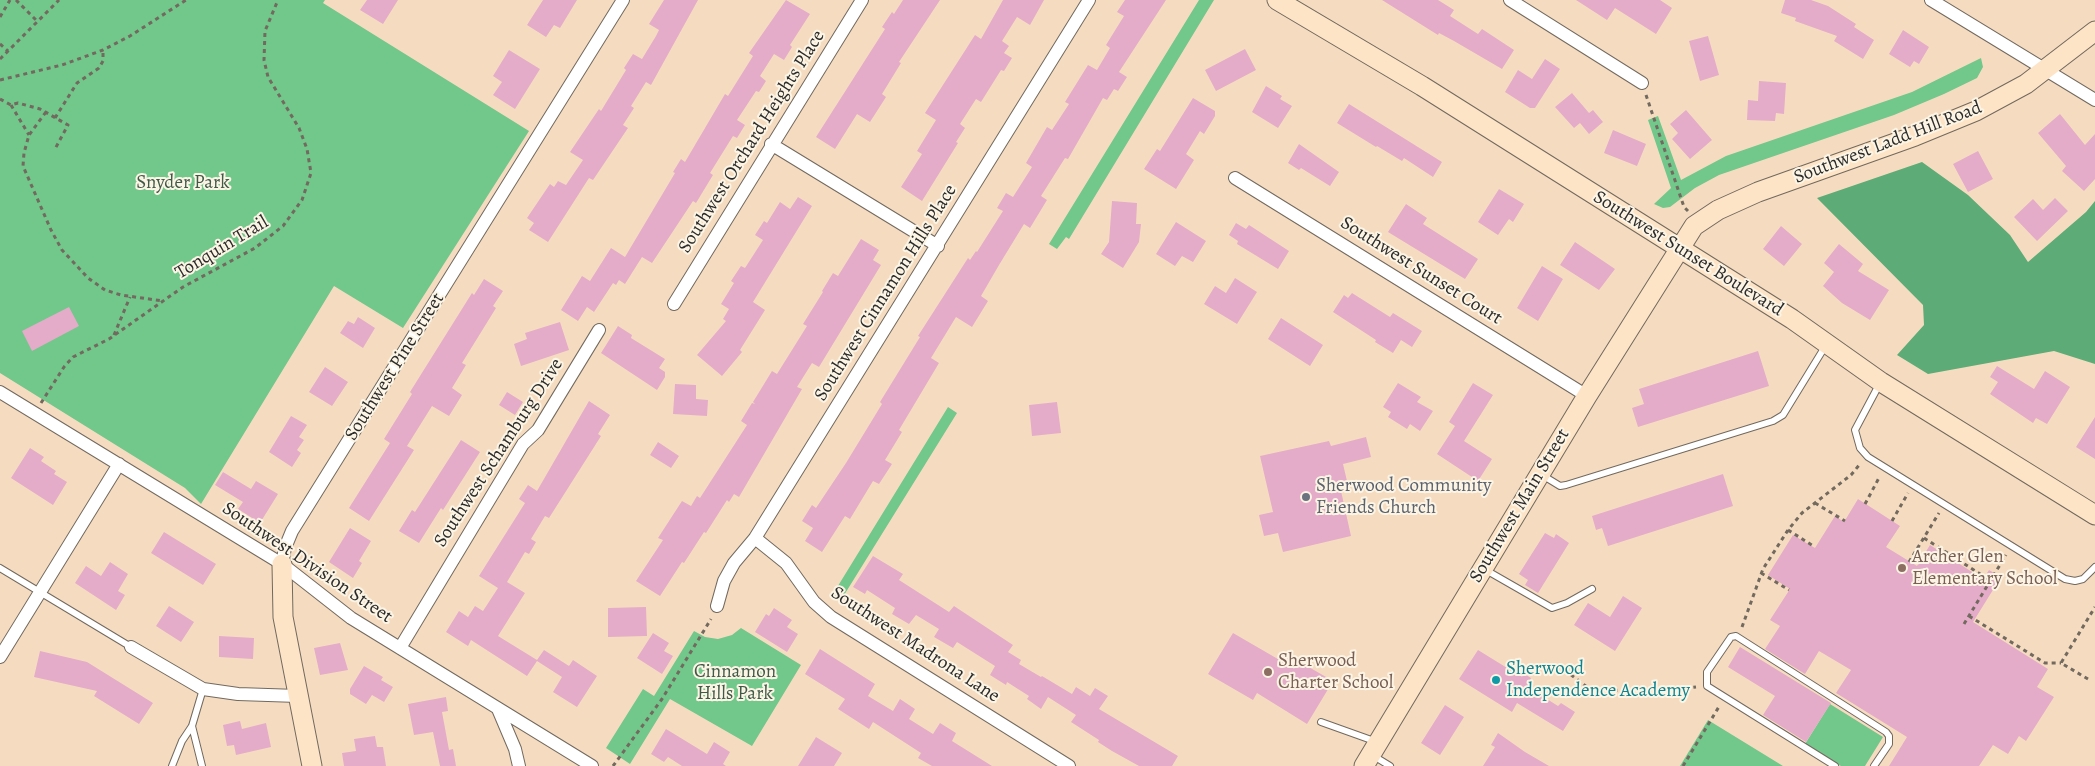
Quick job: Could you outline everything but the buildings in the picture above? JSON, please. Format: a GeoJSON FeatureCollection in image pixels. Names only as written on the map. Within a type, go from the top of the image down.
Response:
{"type":"FeatureCollection","features":[{"type":"Feature","properties":{"kind":"street","name":"Southwest Pine Street"},"geometry":{"type":"LineString","coordinates":[[312,766],[283,617],[282,564],[292,531],[624,0]]}},
{"type":"Feature","properties":{"kind":"street","name":"Southwest Orchard Heights Place"},"geometry":{"type":"LineString","coordinates":[[674,304],[771,144],[862,0]]}},
{"type":"Feature","properties":{"kind":"street","name":"Southwest Cinnamon Hills Place"},"geometry":{"type":"LineString","coordinates":[[718,606],[724,582],[734,563],[755,538],[1089,0]]}},
{"type":"Feature","properties":{"kind":"street","name":"Southwest Sunset Boulevard"},"geometry":{"type":"LineString","coordinates":[[1277,0],[1422,86],[1679,248],[1827,344],[1881,382],[2095,515]]}},
{"type":"Feature","properties":{"kind":"street"},"geometry":{"type":"LineString","coordinates":[[1510,0],[1642,83]]}},
{"type":"Feature","properties":{"kind":"street"},"geometry":{"type":"LineString","coordinates":[[1931,0],[2095,100]]}},
{"type":"Feature","properties":{"kind":"street","name":"Southwest Ladd Hill Road"},"geometry":{"type":"LineString","coordinates":[[1679,248],[1699,222],[1733,202],[1953,121],[1996,101],[2046,70],[2095,31]]}},
{"type":"Feature","properties":{"kind":"street"},"geometry":{"type":"LineString","coordinates":[[771,144],[938,246]]}},
{"type":"Feature","properties":{"kind":"street","name":"Southwest Sunset Court"},"geometry":{"type":"LineString","coordinates":[[1235,178],[1587,396]]}},
{"type":"Feature","properties":{"kind":"street","name":"Southwest Main Street"},"geometry":{"type":"LineString","coordinates":[[1371,754],[1587,396],[1679,248]]}},
{"type":"Feature","properties":{"kind":"street","name":"Southwest Schamburg Drive"},"geometry":{"type":"LineString","coordinates":[[400,648],[522,444],[538,430],[599,330]]}},
{"type":"Feature","properties":{"kind":"street","name":"Southwest Division Street"},"geometry":{"type":"LineString","coordinates":[[0,392],[282,564],[352,618],[592,766]]}},
{"type":"Feature","properties":{"kind":"street"},"geometry":{"type":"LineString","coordinates":[[0,657],[119,464]]}},
{"type":"Feature","properties":{"kind":"street","name":"Southwest Madrona Lane"},"geometry":{"type":"LineString","coordinates":[[755,538],[786,562],[814,602],[831,617],[1069,766]]}},
{"type":"Feature","properties":{"kind":"street"},"geometry":{"type":"LineString","coordinates":[[131,647],[203,689],[238,694],[298,696]]}},
{"type":"Feature","properties":{"kind":"street"},"geometry":{"type":"LineString","coordinates":[[498,709],[515,750],[519,766]]}},
{"type":"Feature","properties":{"kind":"lane"},"geometry":{"type":"LineString","coordinates":[[1540,474],[1560,486],[1566,485],[1773,420],[1783,415],[1827,344]]}},
{"type":"Feature","properties":{"kind":"lane"},"geometry":{"type":"LineString","coordinates":[[1881,382],[1855,430],[1860,448],[1868,457],[2070,580],[2083,579],[2095,567]]}},
{"type":"Feature","properties":{"kind":"lane"},"geometry":{"type":"LineString","coordinates":[[0,568],[131,647]]}},
{"type":"Feature","properties":{"kind":"lane"},"geometry":{"type":"LineString","coordinates":[[1483,568],[1552,608],[1567,603],[1592,589]]}},
{"type":"Feature","properties":{"kind":"lane"},"geometry":{"type":"LineString","coordinates":[[1835,766],[1707,686],[1707,672],[1731,637],[1736,636],[1886,732],[1889,736],[1889,744],[1874,766]]}},
{"type":"Feature","properties":{"kind":"lane"},"geometry":{"type":"LineString","coordinates":[[172,766],[182,741],[192,726],[203,689]]}},
{"type":"Feature","properties":{"kind":"lane"},"geometry":{"type":"LineString","coordinates":[[1322,722],[1390,766]]}},
{"type":"Feature","properties":{"kind":"lane"},"geometry":{"type":"LineString","coordinates":[[192,726],[202,766]]}},
{"type":"Feature","properties":{"kind":"path"},"geometry":{"type":"LineString","coordinates":[[0,17],[10,0]]}},
{"type":"Feature","properties":{"kind":"path"},"geometry":{"type":"LineString","coordinates":[[16,0],[37,21]]}},
{"type":"Feature","properties":{"kind":"path"},"geometry":{"type":"LineString","coordinates":[[0,59],[59,0]]}},
{"type":"Feature","properties":{"kind":"path"},"geometry":{"type":"LineString","coordinates":[[0,80],[62,65],[103,50],[130,36],[186,0]]}},
{"type":"Feature","properties":{"kind":"path","name":"Tonquin Trail"},"geometry":{"type":"LineString","coordinates":[[36,413],[68,361],[114,336],[163,301],[255,248],[276,233],[292,216],[307,191],[310,173],[307,149],[299,128],[272,85],[265,70],[263,50],[265,31],[278,0]]}},
{"type":"Feature","properties":{"kind":"path"},"geometry":{"type":"LineString","coordinates":[[0,44],[8,51]]}},
{"type":"Feature","properties":{"kind":"path"},"geometry":{"type":"LineString","coordinates":[[55,118],[77,83],[99,68],[103,61],[103,50]]}},
{"type":"Feature","properties":{"kind":"path"},"geometry":{"type":"LineString","coordinates":[[1642,83],[1684,207],[1699,222]]}},
{"type":"Feature","properties":{"kind":"path"},"geometry":{"type":"LineString","coordinates":[[0,99],[11,105],[29,134]]}},
{"type":"Feature","properties":{"kind":"path"},"geometry":{"type":"LineString","coordinates":[[11,105],[18,103],[46,112],[68,125],[56,150]]}},
{"type":"Feature","properties":{"kind":"path"},"geometry":{"type":"LineString","coordinates":[[46,112],[29,134],[23,160],[24,171],[62,250],[96,284],[112,292],[163,301]]}},
{"type":"Feature","properties":{"kind":"path"},"geometry":{"type":"LineString","coordinates":[[114,336],[130,296]]}},
{"type":"Feature","properties":{"kind":"path"},"geometry":{"type":"LineString","coordinates":[[1736,636],[1741,632],[1761,573],[1788,530],[1802,513],[1851,475],[1868,457]]}},
{"type":"Feature","properties":{"kind":"path"},"geometry":{"type":"LineString","coordinates":[[1865,504],[1885,468]]}},
{"type":"Feature","properties":{"kind":"path"},"geometry":{"type":"LineString","coordinates":[[1892,521],[1913,485]]}},
{"type":"Feature","properties":{"kind":"path"},"geometry":{"type":"LineString","coordinates":[[1815,503],[1845,521]]}},
{"type":"Feature","properties":{"kind":"path"},"geometry":{"type":"LineString","coordinates":[[1909,562],[1944,504]]}},
{"type":"Feature","properties":{"kind":"path"},"geometry":{"type":"LineString","coordinates":[[1788,530],[1816,547]]}},
{"type":"Feature","properties":{"kind":"path"},"geometry":{"type":"LineString","coordinates":[[1924,538],[1990,581]]}},
{"type":"Feature","properties":{"kind":"path"},"geometry":{"type":"LineString","coordinates":[[1964,624],[2012,546]]}},
{"type":"Feature","properties":{"kind":"path"},"geometry":{"type":"LineString","coordinates":[[1761,573],[1789,590]]}},
{"type":"Feature","properties":{"kind":"path"},"geometry":{"type":"LineString","coordinates":[[613,766],[677,677],[718,606]]}},
{"type":"Feature","properties":{"kind":"path"},"geometry":{"type":"LineString","coordinates":[[2061,663],[2095,607]]}},
{"type":"Feature","properties":{"kind":"path"},"geometry":{"type":"LineString","coordinates":[[1969,616],[2045,663],[2061,663],[2088,680]]}},
{"type":"Feature","properties":{"kind":"path"},"geometry":{"type":"LineString","coordinates":[[1558,665],[1591,690],[1664,691],[1707,686]]}},
{"type":"Feature","properties":{"kind":"path"},"geometry":{"type":"LineString","coordinates":[[1682,766],[1724,698]]}},
{"type":"Feature","properties":{"kind":"green space","name":"Snyder Park"},"geometry":{"type":"Polygon","coordinates":[[[0,0],[325,0],[323,3],[529,131],[403,328],[334,286],[201,504],[185,488],[0,373],[0,0]]]}},
{"type":"Feature","properties":{"kind":"green space"},"geometry":{"type":"Polygon","coordinates":[[[1199,0],[1214,0],[1069,239],[1066,237],[1057,249],[1049,244],[1199,0]]]}},
{"type":"Feature","properties":{"kind":"green space"},"geometry":{"type":"Polygon","coordinates":[[[1981,58],[1983,67],[1977,78],[1944,94],[1894,115],[1719,175],[1695,188],[1670,207],[1663,208],[1654,204],[1671,188],[1648,120],[1658,116],[1681,180],[1726,156],[1912,92],[1981,58]]]}},
{"type":"Feature","properties":{"kind":"green space"},"geometry":{"type":"Polygon","coordinates":[[[1922,162],[1968,195],[2010,235],[2028,262],[2086,212],[2095,201],[2095,364],[2054,351],[1928,374],[1897,355],[1924,325],[1923,305],[1817,198],[1922,162]]]}},
{"type":"Feature","properties":{"kind":"green space"},"geometry":{"type":"Polygon","coordinates":[[[948,407],[957,413],[841,600],[833,594],[948,407]]]}},
{"type":"Feature","properties":{"kind":"green space","name":"Cinnamon Hills Park"},"geometry":{"type":"Polygon","coordinates":[[[741,628],[801,665],[752,746],[670,699],[630,764],[606,748],[643,689],[654,696],[694,631],[705,637],[718,639],[732,635],[741,628]]]}},
{"type":"Feature","properties":{"kind":"green space"},"geometry":{"type":"Polygon","coordinates":[[[1830,704],[1883,737],[1865,766],[1841,766],[1805,744],[1830,704]]]}},
{"type":"Feature","properties":{"kind":"green space"},"geometry":{"type":"Polygon","coordinates":[[[1708,720],[1783,766],[1680,766],[1708,720]]]}},
{"type":"Feature","properties":{"kind":"place","name":"Sherwood Community Friends Church"},"geometry":{"type":"Point","coordinates":[1306,497]}},
{"type":"Feature","properties":{"kind":"place","name":"Archer Glen Elementary School"},"geometry":{"type":"Point","coordinates":[1902,568]}},
{"type":"Feature","properties":{"kind":"place","name":"Sherwood Charter School"},"geometry":{"type":"Point","coordinates":[1268,672]}},
{"type":"Feature","properties":{"kind":"place","name":"Sherwood Independence Academy"},"geometry":{"type":"Point","coordinates":[1496,680]}}]}
